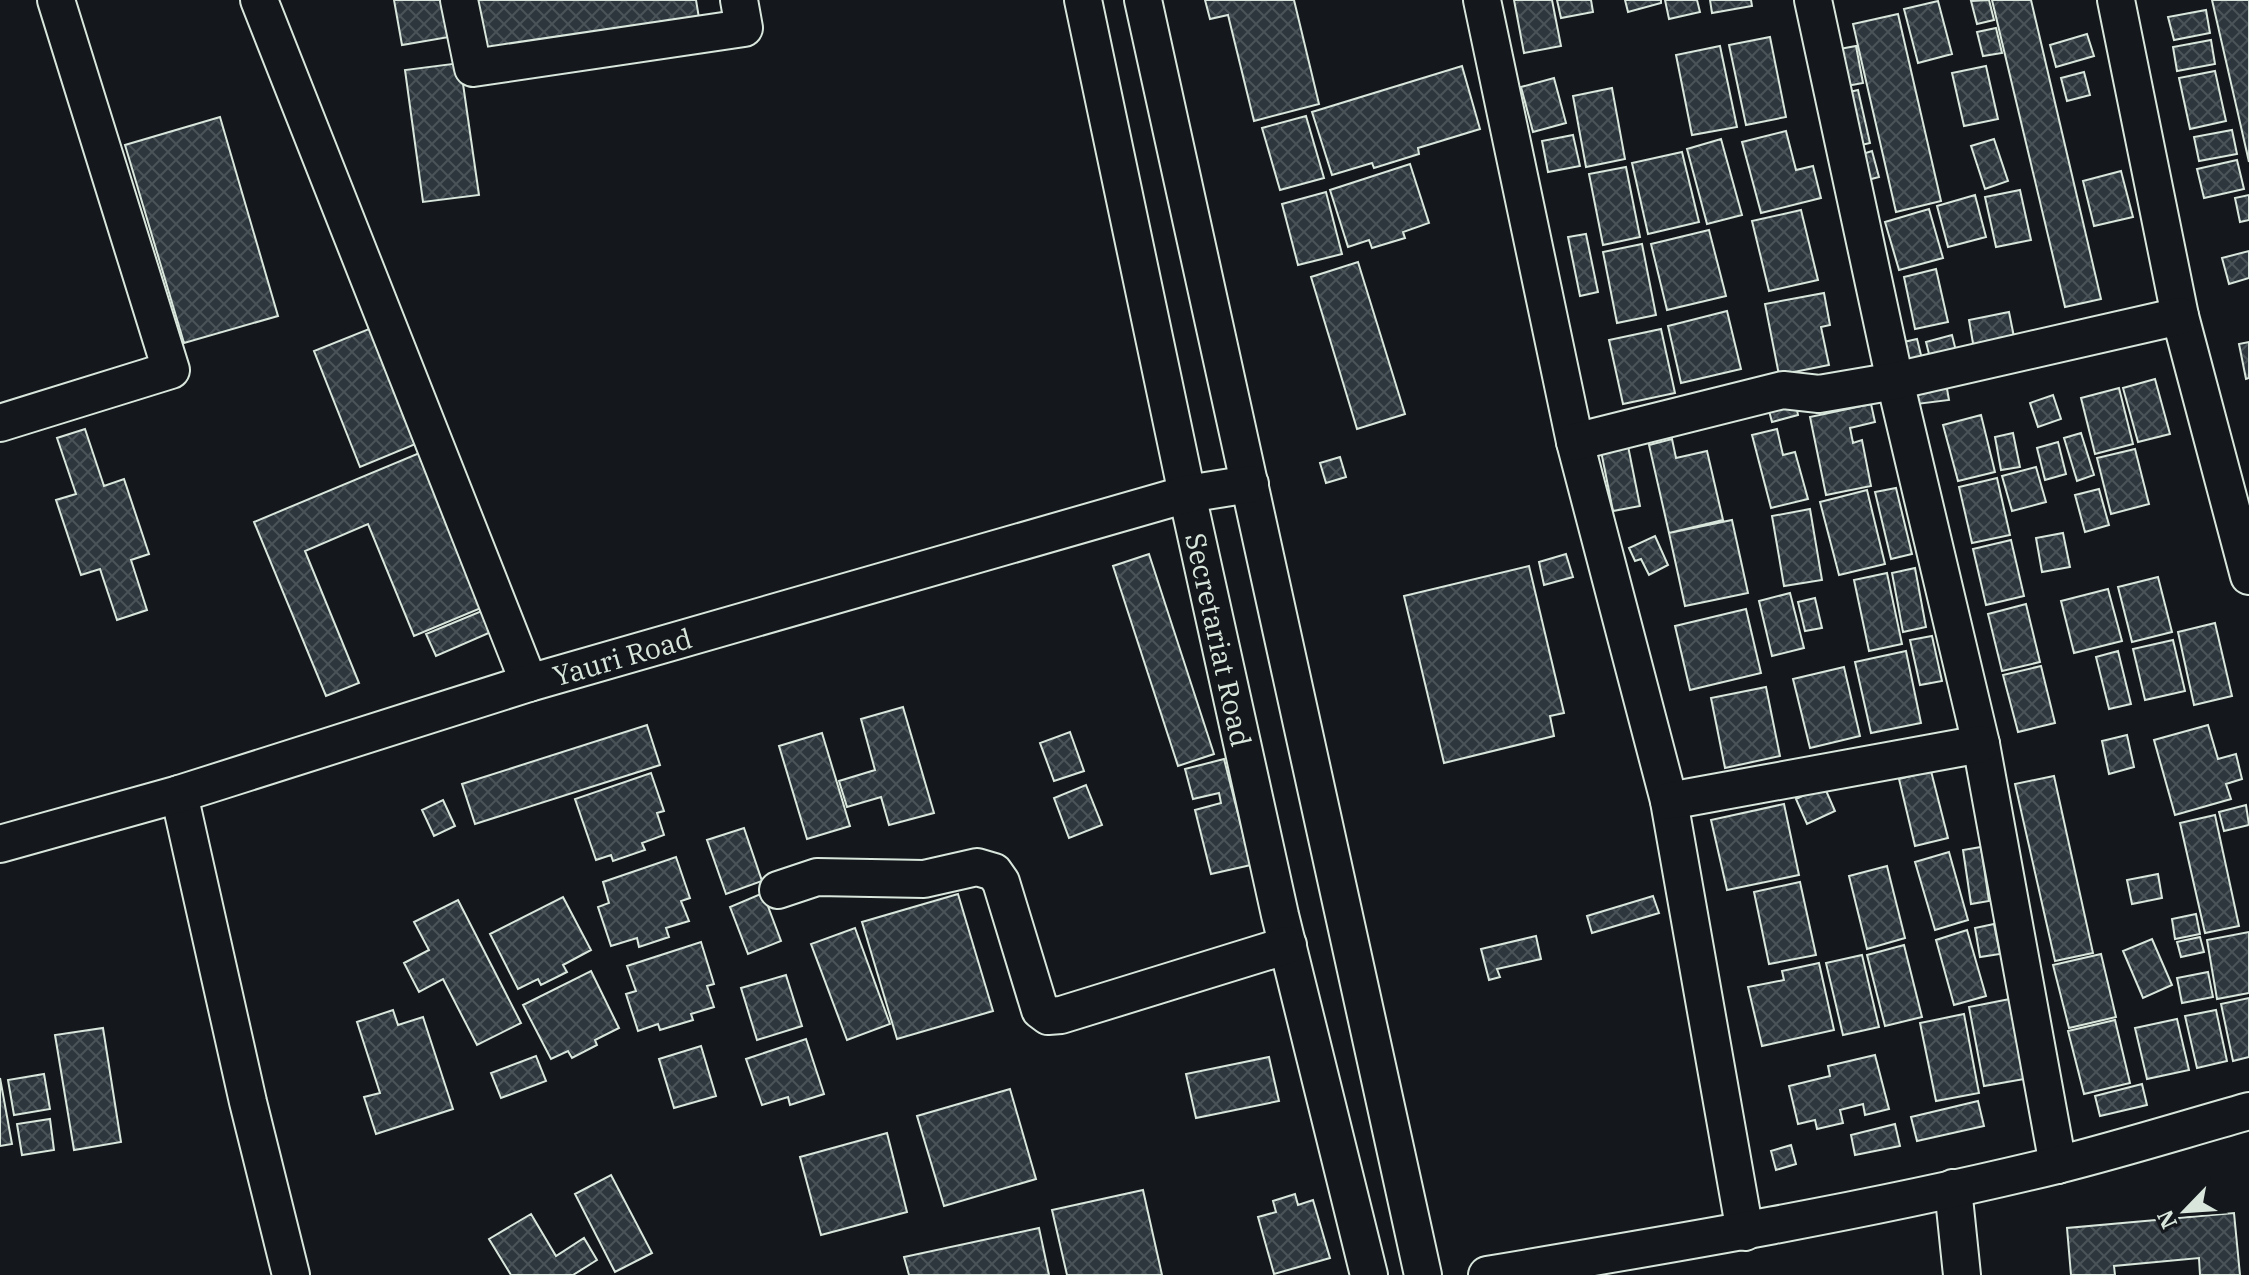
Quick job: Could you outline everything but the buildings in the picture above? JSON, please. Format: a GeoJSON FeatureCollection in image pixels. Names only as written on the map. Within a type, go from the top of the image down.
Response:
{"type":"FeatureCollection","features":[{"type":"Feature","properties":{"kind":"street"},"geometry":{"type":"LineString","coordinates":[[0,423],[171,370],[56,0]]}},
{"type":"Feature","properties":{"kind":"street"},"geometry":{"type":"LineString","coordinates":[[259,0],[529,683]]}},
{"type":"Feature","properties":{"kind":"street"},"geometry":{"type":"LineString","coordinates":[[459,0],[473,68],[744,28],[739,0]]}},
{"type":"Feature","properties":{"kind":"street","name":"Secretariat Road"},"geometry":{"type":"LineString","coordinates":[[1083,0],[1187,494],[1288,945],[1369,1275]]}},
{"type":"Feature","properties":{"kind":"street"},"geometry":{"type":"LineString","coordinates":[[1143,0],[1423,1275]]}},
{"type":"Feature","properties":{"kind":"street"},"geometry":{"type":"LineString","coordinates":[[1482,0],[1575,442],[1669,801],[1745,1232]]}},
{"type":"Feature","properties":{"kind":"street"},"geometry":{"type":"LineString","coordinates":[[1813,0],[1895,381],[1981,744],[2058,1165]]}},
{"type":"Feature","properties":{"kind":"street"},"geometry":{"type":"LineString","coordinates":[[2116,0],[2180,316],[2249,576]]}},
{"type":"Feature","properties":{"kind":"street"},"geometry":{"type":"LineString","coordinates":[[1575,442],[1783,390],[1819,394],[1895,381],[2180,316]]}},
{"type":"Feature","properties":{"kind":"street","name":"Yauri Road"},"geometry":{"type":"LineString","coordinates":[[0,844],[179,794],[529,683],[1187,494],[1250,484]]}},
{"type":"Feature","properties":{"kind":"street"},"geometry":{"type":"LineString","coordinates":[[1669,801],[1981,744]]}},
{"type":"Feature","properties":{"kind":"street"},"geometry":{"type":"LineString","coordinates":[[179,794],[248,1102],[291,1275]]}},
{"type":"Feature","properties":{"kind":"street"},"geometry":{"type":"LineString","coordinates":[[778,890],[817,877],[924,879],[977,867],[994,872],[1001,882],[1040,1010],[1048,1016],[1061,1015],[1288,945]]}},
{"type":"Feature","properties":{"kind":"street"},"geometry":{"type":"LineString","coordinates":[[1487,1275],[1745,1232],[1953,1188],[2058,1165],[2249,1111]]}},
{"type":"Feature","properties":{"kind":"street"},"geometry":{"type":"LineString","coordinates":[[1953,1188],[1962,1275]]}}]}
